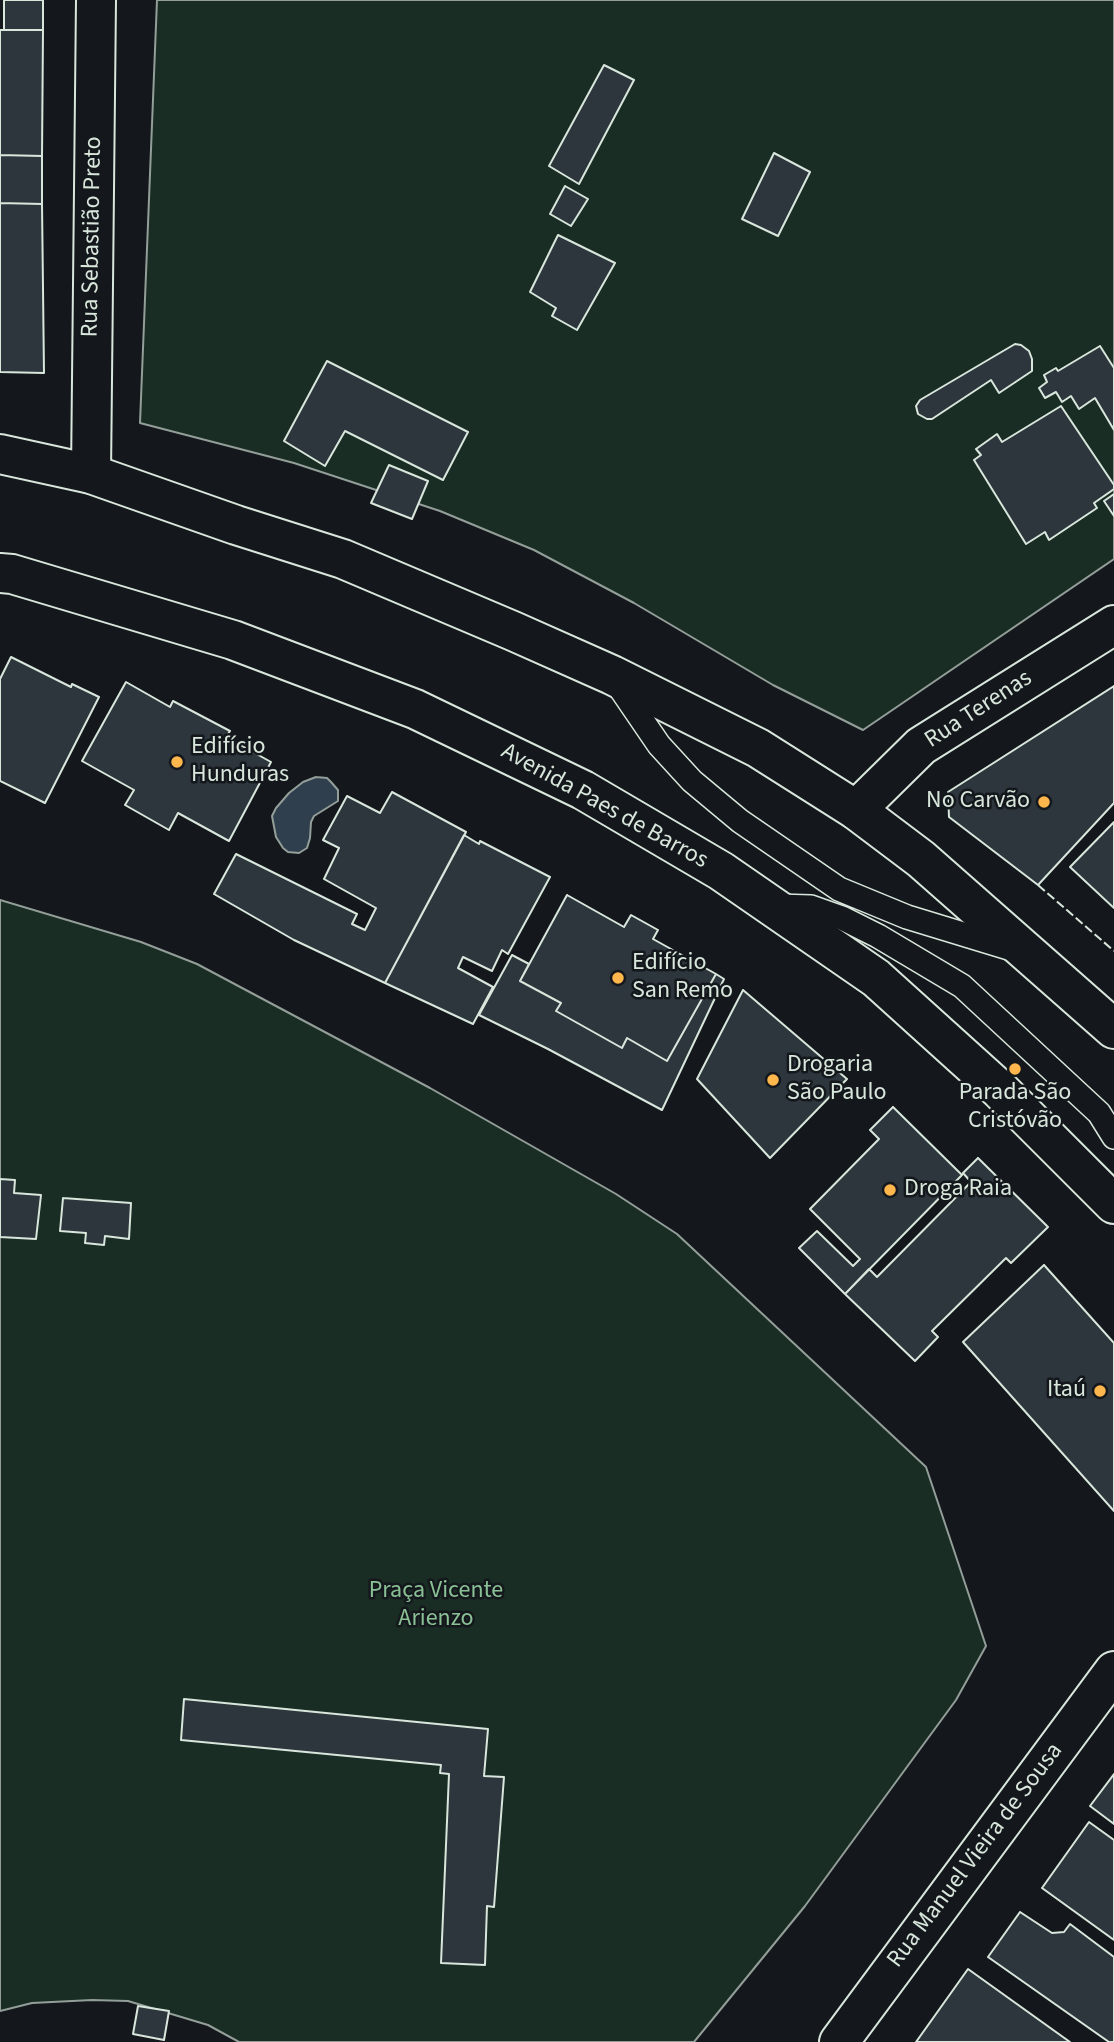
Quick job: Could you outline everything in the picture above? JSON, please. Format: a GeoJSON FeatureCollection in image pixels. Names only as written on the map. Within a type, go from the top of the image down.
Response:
{"type":"FeatureCollection","features":[{"type":"Feature","properties":{"kind":"main road","name":"Rua Sebastião Preto"},"geometry":{"type":"LineString","coordinates":[[91,474],[96,0]]}},
{"type":"Feature","properties":{"kind":"main road"},"geometry":{"type":"LineString","coordinates":[[0,454],[91,474],[342,559],[612,675],[758,748],[856,810],[921,859],[1114,1029]]}},
{"type":"Feature","properties":{"kind":"main road","name":"Avenida Paes de Barros"},"geometry":{"type":"LineString","coordinates":[[0,573],[12,574],[233,640],[415,709],[583,790],[720,871],[876,978],[1000,1090],[1114,1204]]}},
{"type":"Feature","properties":{"kind":"main road","name":"Rua Terenas"},"geometry":{"type":"LineString","coordinates":[[856,810],[921,746],[1114,625]]}},
{"type":"Feature","properties":{"kind":"main road","name":"Rua Manuel Vieira de Sousa"},"geometry":{"type":"LineString","coordinates":[[839,2042],[1114,1671]]}},
{"type":"Feature","properties":{"kind":"lane"},"geometry":{"type":"LineString","coordinates":[[612,675],[659,745],[692,781],[740,821],[839,888],[906,917],[1032,955]]}},
{"type":"Feature","properties":{"kind":"lane"},"geometry":{"type":"LineString","coordinates":[[770,906],[811,907],[842,918],[962,986],[1099,1113],[1114,1137]]}},
{"type":"Feature","properties":{"kind":"green space"},"geometry":{"type":"Polygon","coordinates":[[[157,0],[1114,0],[1114,559],[863,730],[773,685],[634,603],[534,550],[440,511],[294,463],[140,423],[157,0]]]}},
{"type":"Feature","properties":{"kind":"green space","name":"Praça Vicente Arienzo"},"geometry":{"type":"Polygon","coordinates":[[[0,900],[141,942],[197,964],[430,1088],[616,1194],[677,1234],[926,1467],[986,1646],[956,1700],[805,1906],[694,2042],[239,2042],[208,2025],[128,2001],[32,2003],[0,2011],[0,900]]]}},
{"type":"Feature","properties":{"kind":"water"},"geometry":{"type":"Polygon","coordinates":[[[316,777],[327,778],[331,782],[338,790],[338,801],[314,816],[307,848],[299,853],[288,852],[276,837],[272,816],[289,793],[303,782],[316,777]]]}},
{"type":"Feature","properties":{"kind":"building"},"geometry":{"type":"Polygon","coordinates":[[[4,0],[43,0],[43,30],[4,30],[4,0]]]}},
{"type":"Feature","properties":{"kind":"building"},"geometry":{"type":"Polygon","coordinates":[[[0,30],[43,30],[42,156],[0,155],[0,30]]]}},
{"type":"Feature","properties":{"kind":"building"},"geometry":{"type":"Polygon","coordinates":[[[604,65],[634,80],[579,184],[549,166],[604,65]]]}},
{"type":"Feature","properties":{"kind":"building"},"geometry":{"type":"Polygon","coordinates":[[[774,153],[810,172],[778,236],[742,219],[774,153]]]}},
{"type":"Feature","properties":{"kind":"building"},"geometry":{"type":"Polygon","coordinates":[[[0,155],[42,156],[42,204],[0,203],[0,155]]]}},
{"type":"Feature","properties":{"kind":"building"},"geometry":{"type":"Polygon","coordinates":[[[565,186],[588,199],[571,226],[550,214],[565,186]]]}},
{"type":"Feature","properties":{"kind":"building"},"geometry":{"type":"Polygon","coordinates":[[[0,203],[42,204],[44,373],[0,372],[0,203]]]}},
{"type":"Feature","properties":{"kind":"building"},"geometry":{"type":"Polygon","coordinates":[[[558,235],[615,263],[577,330],[552,316],[556,308],[530,292],[558,235]]]}},
{"type":"Feature","properties":{"kind":"building"},"geometry":{"type":"Polygon","coordinates":[[[1015,344],[1029,351],[1032,371],[999,393],[991,380],[932,419],[918,414],[916,406],[920,400],[1015,344]]]}},
{"type":"Feature","properties":{"kind":"building"},"geometry":{"type":"Polygon","coordinates":[[[1100,346],[1114,368],[1114,430],[1095,398],[1079,409],[1071,396],[1062,402],[1056,392],[1045,398],[1039,388],[1047,382],[1044,375],[1056,368],[1058,371],[1100,346]]]}},
{"type":"Feature","properties":{"kind":"building"},"geometry":{"type":"Polygon","coordinates":[[[327,361],[468,432],[443,480],[345,431],[325,466],[284,441],[327,361]]]}},
{"type":"Feature","properties":{"kind":"building"},"geometry":{"type":"Polygon","coordinates":[[[1061,406],[1114,485],[1114,489],[1094,503],[1097,508],[1049,540],[1045,532],[1026,544],[974,460],[981,455],[976,449],[997,434],[1002,442],[1061,406]]]}},
{"type":"Feature","properties":{"kind":"building"},"geometry":{"type":"Polygon","coordinates":[[[389,465],[428,481],[412,519],[371,503],[389,465]]]}},
{"type":"Feature","properties":{"kind":"building"},"geometry":{"type":"Polygon","coordinates":[[[1114,494],[1114,516],[1104,501],[1114,494]]]}},
{"type":"Feature","properties":{"kind":"building"},"geometry":{"type":"Polygon","coordinates":[[[11,657],[71,687],[72,684],[99,697],[45,803],[0,781],[0,679],[11,657]]]}},
{"type":"Feature","properties":{"kind":"building","name":"Edifício Hunduras"},"geometry":{"type":"Polygon","coordinates":[[[126,682],[170,707],[173,701],[230,731],[226,737],[271,762],[229,841],[178,813],[169,830],[125,805],[134,790],[82,761],[126,682]]]}},
{"type":"Feature","properties":{"kind":"building"},"geometry":{"type":"Polygon","coordinates":[[[1114,686],[1114,803],[1038,885],[949,817],[948,792],[1114,686]]]}},
{"type":"Feature","properties":{"kind":"building"},"geometry":{"type":"Polygon","coordinates":[[[392,792],[466,832],[385,983],[294,940],[214,894],[236,854],[357,914],[352,924],[365,930],[376,908],[324,879],[339,848],[323,840],[347,796],[380,813],[392,792]]]}},
{"type":"Feature","properties":{"kind":"building"},"geometry":{"type":"Polygon","coordinates":[[[1114,822],[1114,908],[1070,867],[1114,822]]]}},
{"type":"Feature","properties":{"kind":"building"},"geometry":{"type":"Polygon","coordinates":[[[464,835],[550,877],[508,954],[502,950],[492,971],[463,957],[458,968],[493,987],[473,1024],[385,983],[464,835]]]}},
{"type":"Feature","properties":{"kind":"building","name":"Edifício San Remo"},"geometry":{"type":"Polygon","coordinates":[[[567,895],[624,927],[631,915],[658,930],[653,939],[716,974],[667,1061],[627,1038],[622,1048],[556,1011],[561,1003],[520,981],[567,895]]]}},
{"type":"Feature","properties":{"kind":"building"},"geometry":{"type":"Polygon","coordinates":[[[512,955],[529,964],[520,981],[561,1003],[556,1011],[622,1048],[627,1038],[667,1061],[716,974],[724,979],[662,1110],[479,1015],[512,955]]]}},
{"type":"Feature","properties":{"kind":"building"},"geometry":{"type":"Polygon","coordinates":[[[743,990],[847,1079],[770,1158],[697,1079],[743,990]]]}},
{"type":"Feature","properties":{"kind":"building"},"geometry":{"type":"Polygon","coordinates":[[[893,1107],[962,1175],[845,1294],[799,1248],[817,1231],[853,1266],[860,1259],[810,1209],[879,1139],[870,1130],[893,1107]]]}},
{"type":"Feature","properties":{"kind":"building"},"geometry":{"type":"Polygon","coordinates":[[[978,1158],[1048,1227],[1011,1263],[1006,1258],[932,1331],[938,1337],[915,1361],[845,1294],[869,1269],[877,1277],[971,1182],[963,1173],[978,1158]]]}},
{"type":"Feature","properties":{"kind":"building"},"geometry":{"type":"Polygon","coordinates":[[[0,1179],[15,1180],[14,1193],[41,1195],[36,1239],[0,1237],[0,1179]]]}},
{"type":"Feature","properties":{"kind":"building"},"geometry":{"type":"Polygon","coordinates":[[[63,1198],[131,1203],[129,1239],[105,1236],[104,1245],[85,1243],[86,1233],[60,1231],[63,1198]]]}},
{"type":"Feature","properties":{"kind":"building"},"geometry":{"type":"Polygon","coordinates":[[[1044,1265],[1114,1343],[1114,1511],[963,1342],[1044,1265]]]}},
{"type":"Feature","properties":{"kind":"building"},"geometry":{"type":"Polygon","coordinates":[[[184,1699],[488,1729],[484,1776],[504,1777],[494,1907],[487,1906],[485,1965],[441,1963],[449,1774],[440,1773],[441,1765],[181,1740],[184,1699]]]}},
{"type":"Feature","properties":{"kind":"building"},"geometry":{"type":"Polygon","coordinates":[[[1114,1774],[1114,1824],[1090,1806],[1114,1774]]]}},
{"type":"Feature","properties":{"kind":"building"},"geometry":{"type":"Polygon","coordinates":[[[1089,1822],[1114,1840],[1114,1940],[1042,1888],[1089,1822]]]}},
{"type":"Feature","properties":{"kind":"building"},"geometry":{"type":"Polygon","coordinates":[[[1020,1912],[1052,1933],[1064,1932],[1070,1924],[1114,1957],[1114,2042],[1109,2042],[988,1957],[1020,1912]]]}},
{"type":"Feature","properties":{"kind":"building"},"geometry":{"type":"Polygon","coordinates":[[[968,1969],[1070,2042],[916,2042],[968,1969]]]}},
{"type":"Feature","properties":{"kind":"building"},"geometry":{"type":"Polygon","coordinates":[[[138,2006],[169,2011],[164,2040],[133,2034],[138,2006]]]}},
{"type":"Feature","properties":{"kind":"fence"},"geometry":{"type":"LineString","coordinates":[[1038,885],[1114,951]]}},
{"type":"Feature","properties":{"kind":"place","name":"Edifício Hunduras"},"geometry":{"type":"Point","coordinates":[177,762]}},
{"type":"Feature","properties":{"kind":"place","name":"No Carvão"},"geometry":{"type":"Point","coordinates":[1044,802]}},
{"type":"Feature","properties":{"kind":"place","name":"Edifício San Remo"},"geometry":{"type":"Point","coordinates":[618,978]}},
{"type":"Feature","properties":{"kind":"place","name":"Parada São Cristóvão"},"geometry":{"type":"Point","coordinates":[1015,1069]}},
{"type":"Feature","properties":{"kind":"place","name":"Drogaria São Paulo"},"geometry":{"type":"Point","coordinates":[773,1080]}},
{"type":"Feature","properties":{"kind":"place","name":"Droga Raia"},"geometry":{"type":"Point","coordinates":[890,1190]}},
{"type":"Feature","properties":{"kind":"place","name":"Itaú"},"geometry":{"type":"Point","coordinates":[1100,1391]}}]}
